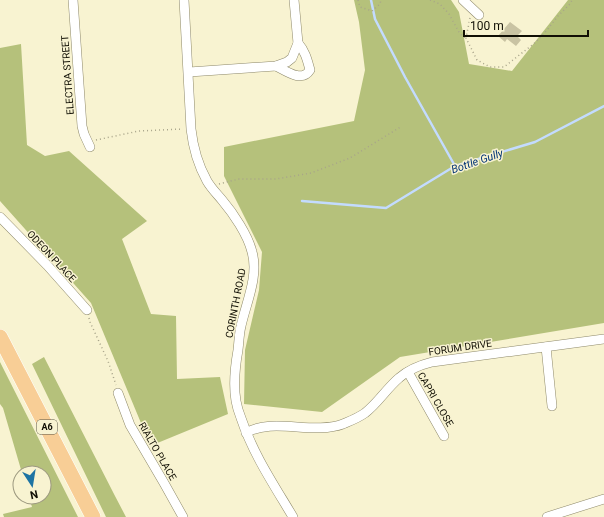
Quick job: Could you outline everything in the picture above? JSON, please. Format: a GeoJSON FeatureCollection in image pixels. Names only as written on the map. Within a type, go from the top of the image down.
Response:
{"type":"FeatureCollection","features":[{"type":"Feature","properties":{"kind":"highway","name":"A6"},"geometry":{"type":"LineString","coordinates":[[0,337],[93,517]]}},
{"type":"Feature","properties":{"kind":"street","name":"ELECTRA STREET"},"geometry":{"type":"LineString","coordinates":[[73,0],[82,126],[89,144]]}},
{"type":"Feature","properties":{"kind":"street","name":"CORINTH ROAD"},"geometry":{"type":"LineString","coordinates":[[184,0],[192,140],[200,166],[207,181],[232,213],[248,240],[254,262],[252,283],[240,327],[234,385],[236,402],[246,433],[293,517]]}},
{"type":"Feature","properties":{"kind":"street"},"geometry":{"type":"LineString","coordinates":[[189,72],[276,66],[287,62],[292,58],[298,43],[294,0]]}},
{"type":"Feature","properties":{"kind":"street"},"geometry":{"type":"LineString","coordinates":[[463,0],[479,15]]}},
{"type":"Feature","properties":{"kind":"street"},"geometry":{"type":"LineString","coordinates":[[276,66],[298,76],[303,76],[308,73],[310,70],[308,62],[304,50],[298,43]]}},
{"type":"Feature","properties":{"kind":"street","name":"ODEON PLACE"},"geometry":{"type":"LineString","coordinates":[[0,217],[47,265],[87,310]]}},
{"type":"Feature","properties":{"kind":"street","name":"FORUM DRIVE"},"geometry":{"type":"LineString","coordinates":[[246,433],[251,430],[270,427],[316,428],[341,425],[364,413],[375,404],[399,378],[415,367],[432,362],[604,339]]}},
{"type":"Feature","properties":{"kind":"street"},"geometry":{"type":"LineString","coordinates":[[546,347],[552,406]]}},
{"type":"Feature","properties":{"kind":"street","name":"CAPRI CLOSE"},"geometry":{"type":"LineString","coordinates":[[408,372],[444,436]]}},
{"type":"Feature","properties":{"kind":"street","name":"RIALTO PLACE"},"geometry":{"type":"LineString","coordinates":[[118,393],[130,425],[183,517]]}},
{"type":"Feature","properties":{"kind":"street"},"geometry":{"type":"LineString","coordinates":[[547,517],[604,499]]}},
{"type":"Feature","properties":{"kind":"path"},"geometry":{"type":"LineString","coordinates":[[358,0],[360,7],[372,12],[380,4],[381,0]]}},
{"type":"Feature","properties":{"kind":"path"},"geometry":{"type":"LineString","coordinates":[[430,0],[440,4],[449,14],[460,34],[466,38],[477,60],[490,67],[504,67],[536,42],[572,0]]}},
{"type":"Feature","properties":{"kind":"path"},"geometry":{"type":"LineString","coordinates":[[466,38],[471,7]]}},
{"type":"Feature","properties":{"kind":"path"},"geometry":{"type":"LineString","coordinates":[[211,186],[239,178],[276,179],[311,173],[350,158],[402,126]]}},
{"type":"Feature","properties":{"kind":"path"},"geometry":{"type":"LineString","coordinates":[[89,144],[139,131],[183,129]]}},
{"type":"Feature","properties":{"kind":"path"},"geometry":{"type":"LineString","coordinates":[[87,310],[90,322],[108,361],[118,393]]}},
{"type":"Feature","properties":{"kind":"green space"},"geometry":{"type":"Polygon","coordinates":[[[354,0],[451,0],[459,12],[469,64],[512,71],[568,0],[604,0],[604,323],[400,357],[322,412],[244,404],[245,350],[259,290],[262,252],[224,176],[224,147],[354,121],[365,70],[359,22],[354,0]]]}},
{"type":"Feature","properties":{"kind":"green space"},"geometry":{"type":"Polygon","coordinates":[[[21,44],[27,145],[45,156],[69,151],[147,221],[122,239],[151,314],[176,316],[177,379],[220,377],[228,414],[155,444],[141,423],[91,303],[0,201],[0,48],[21,44]]]}},
{"type":"Feature","properties":{"kind":"green space"},"geometry":{"type":"Polygon","coordinates":[[[44,357],[126,517],[106,517],[32,364],[44,357]]]}},
{"type":"Feature","properties":{"kind":"green space"},"geometry":{"type":"Polygon","coordinates":[[[0,362],[52,465],[20,465],[3,408],[0,404],[0,362]]]}},
{"type":"Feature","properties":{"kind":"green space"},"geometry":{"type":"Polygon","coordinates":[[[52,465],[78,517],[4,517],[3,514],[32,507],[31,505],[52,505],[52,465]]]}},
{"type":"Feature","properties":{"kind":"building"},"geometry":{"type":"Polygon","coordinates":[[[510,22],[522,31],[517,36],[521,40],[516,46],[507,39],[505,42],[498,36],[510,22]]]}},
{"type":"Feature","properties":{"kind":"waterway"},"geometry":{"type":"LineString","coordinates":[[371,0],[375,19],[405,77],[455,166]]}},
{"type":"Feature","properties":{"kind":"waterway","name":"Bottle Gully"},"geometry":{"type":"LineString","coordinates":[[302,201],[386,208],[455,166],[535,142],[604,106]]}}]}
